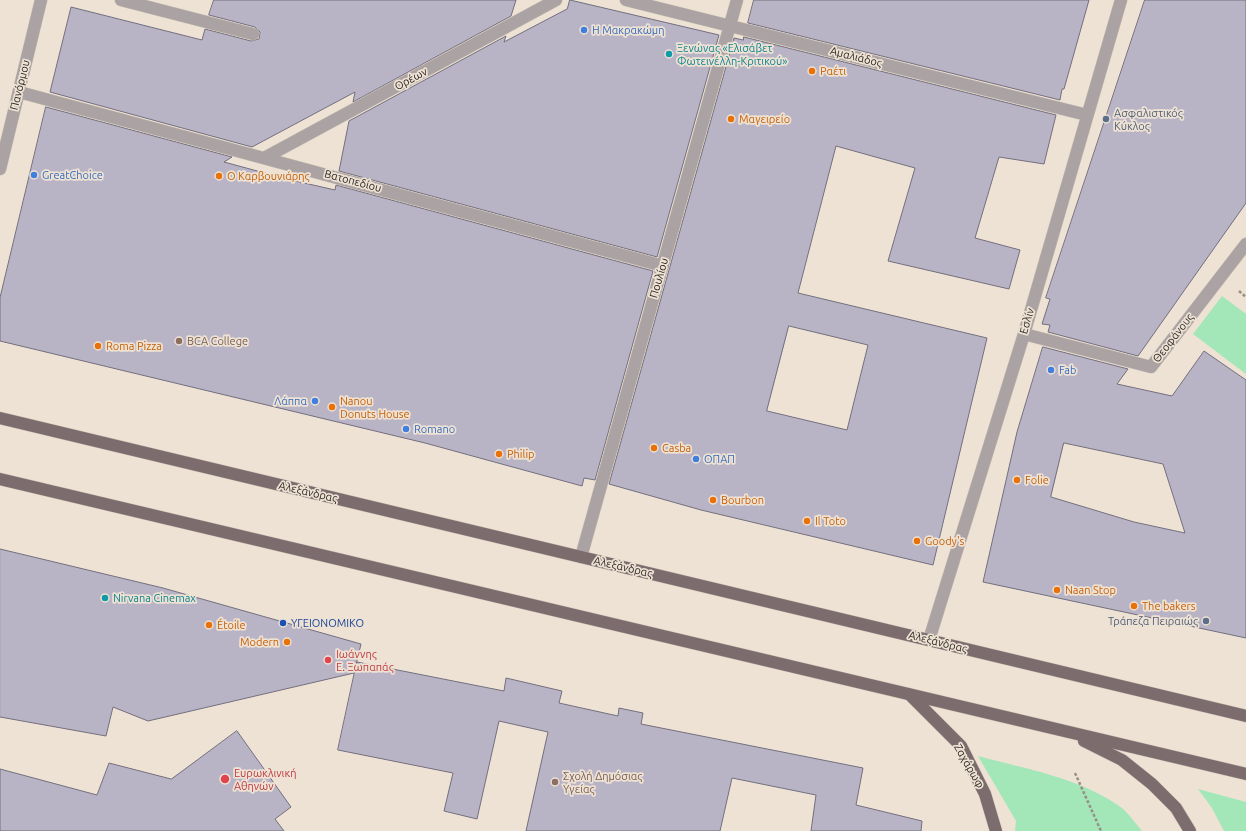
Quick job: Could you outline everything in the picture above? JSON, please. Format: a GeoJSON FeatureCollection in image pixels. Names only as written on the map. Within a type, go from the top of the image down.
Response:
{"type":"FeatureCollection","features":[{"type":"Feature","properties":{"kind":"main road","name":"Αλεξάνδρας"},"geometry":{"type":"LineString","coordinates":[[0,418],[1246,716]]}},
{"type":"Feature","properties":{"kind":"main road"},"geometry":{"type":"LineString","coordinates":[[0,479],[1246,774]]}},
{"type":"Feature","properties":{"kind":"main road","name":"Ζαχάρωφ"},"geometry":{"type":"LineString","coordinates":[[909,694],[961,746],[985,794],[996,831]]}},
{"type":"Feature","properties":{"kind":"main road"},"geometry":{"type":"LineString","coordinates":[[1065,731],[1122,760],[1152,784],[1176,808],[1190,831]]}},
{"type":"Feature","properties":{"kind":"street","name":"Πανόρμου"},"geometry":{"type":"LineString","coordinates":[[0,169],[41,0]]}},
{"type":"Feature","properties":{"kind":"street"},"geometry":{"type":"LineString","coordinates":[[121,0],[253,34]]}},
{"type":"Feature","properties":{"kind":"street","name":"Ορέων"},"geometry":{"type":"LineString","coordinates":[[266,157],[556,0]]}},
{"type":"Feature","properties":{"kind":"street","name":"Αμαλιάδος"},"geometry":{"type":"LineString","coordinates":[[626,0],[1087,115]]}},
{"type":"Feature","properties":{"kind":"street","name":"Πουλίου"},"geometry":{"type":"LineString","coordinates":[[581,557],[737,0]]}},
{"type":"Feature","properties":{"kind":"street","name":"Εσλίν"},"geometry":{"type":"LineString","coordinates":[[929,640],[1024,334],[1120,0]]}},
{"type":"Feature","properties":{"kind":"street","name":"Βατοπεδίου"},"geometry":{"type":"LineString","coordinates":[[19,92],[266,157],[663,266]]}},
{"type":"Feature","properties":{"kind":"street","name":"Θεοφάνους"},"geometry":{"type":"LineString","coordinates":[[1024,334],[1151,367],[1246,244]]}},
{"type":"Feature","properties":{"kind":"path"},"geometry":{"type":"LineString","coordinates":[[1240,292],[1246,297]]}},
{"type":"Feature","properties":{"kind":"path"},"geometry":{"type":"LineString","coordinates":[[1075,773],[1101,831]]}},
{"type":"Feature","properties":{"kind":"green space"},"geometry":{"type":"Polygon","coordinates":[[[1222,296],[1246,314],[1246,374],[1193,334],[1222,296]]]}},
{"type":"Feature","properties":{"kind":"green space"},"geometry":{"type":"Polygon","coordinates":[[[978,756],[1034,770],[1089,789],[1122,808],[1142,831],[1015,831],[1016,821],[978,756]]]}},
{"type":"Feature","properties":{"kind":"green space"},"geometry":{"type":"Polygon","coordinates":[[[1198,789],[1246,802],[1246,831],[1224,831],[1212,808],[1198,789]]]}},
{"type":"Feature","properties":{"kind":"building"},"geometry":{"type":"Polygon","coordinates":[[[214,0],[516,0],[511,16],[353,102],[355,92],[252,147],[50,92],[71,7],[202,40],[205,29],[251,41],[259,39],[260,32],[255,27],[209,15],[214,0]]]}},
{"type":"Feature","properties":{"kind":"building"},"geometry":{"type":"Polygon","coordinates":[[[570,0],[719,35],[657,257],[339,171],[349,121],[506,36],[504,42],[567,9],[570,0]]]}},
{"type":"Feature","properties":{"kind":"building"},"geometry":{"type":"Polygon","coordinates":[[[754,0],[1089,0],[1060,100],[748,23],[754,0]]]}},
{"type":"Feature","properties":{"kind":"building"},"geometry":{"type":"Polygon","coordinates":[[[1145,0],[1246,0],[1246,203],[1138,356],[1048,332],[1050,325],[1042,324],[1050,299],[1046,298],[1145,0]]]}},
{"type":"Feature","properties":{"kind":"building"},"geometry":{"type":"Polygon","coordinates":[[[744,37],[1056,115],[1044,164],[999,157],[975,238],[1020,250],[1009,289],[888,261],[915,168],[836,146],[798,293],[987,338],[933,565],[701,510],[609,484],[734,38],[743,40],[744,37]],[[789,326],[767,411],[847,430],[868,345],[789,326]]]}},
{"type":"Feature","properties":{"kind":"building"},"geometry":{"type":"Polygon","coordinates":[[[46,107],[232,157],[224,162],[335,190],[336,185],[653,271],[595,480],[584,478],[582,486],[425,443],[0,341],[0,298],[46,107]]]}},
{"type":"Feature","properties":{"kind":"building"},"geometry":{"type":"Polygon","coordinates":[[[1043,347],[1128,369],[1117,384],[1172,396],[1204,351],[1246,380],[1246,638],[983,582],[1017,432],[1043,347]],[[1064,443],[1051,497],[1134,522],[1185,533],[1163,464],[1064,443]]]}},
{"type":"Feature","properties":{"kind":"building"},"geometry":{"type":"Polygon","coordinates":[[[0,549],[163,588],[361,644],[354,673],[148,721],[113,707],[106,736],[0,717],[0,549]]]}},
{"type":"Feature","properties":{"kind":"building"},"geometry":{"type":"Polygon","coordinates":[[[357,662],[504,691],[506,678],[562,691],[559,703],[618,716],[619,708],[643,713],[641,724],[863,768],[856,805],[922,821],[921,831],[811,831],[816,795],[732,778],[720,831],[526,831],[548,732],[499,721],[477,819],[444,811],[453,773],[338,750],[357,662]]]}},
{"type":"Feature","properties":{"kind":"building","name":"Ευρωκλινική Αθηνών"},"geometry":{"type":"Polygon","coordinates":[[[237,731],[291,807],[275,819],[284,831],[0,831],[0,769],[97,795],[109,763],[171,779],[237,731]]]}},
{"type":"Feature","properties":{"kind":"place","name":"Η Μακρακώμη"},"geometry":{"type":"Point","coordinates":[584,30]}},
{"type":"Feature","properties":{"kind":"place","name":"Ξενώνας «Ελισάβετ Φωτεινέλλη-Κριτικού»"},"geometry":{"type":"Point","coordinates":[669,54]}},
{"type":"Feature","properties":{"kind":"place","name":"Ραέτι"},"geometry":{"type":"Point","coordinates":[812,71]}},
{"type":"Feature","properties":{"kind":"place","name":"Μαγειρείο"},"geometry":{"type":"Point","coordinates":[731,119]}},
{"type":"Feature","properties":{"kind":"place","name":"Ασφαλιστικός Κύκλος"},"geometry":{"type":"Point","coordinates":[1106,119]}},
{"type":"Feature","properties":{"kind":"place","name":"GreatChoice"},"geometry":{"type":"Point","coordinates":[34,175]}},
{"type":"Feature","properties":{"kind":"place","name":"Ο Καρβουνιάρης"},"geometry":{"type":"Point","coordinates":[219,176]}},
{"type":"Feature","properties":{"kind":"place","name":"BCA College"},"geometry":{"type":"Point","coordinates":[179,341]}},
{"type":"Feature","properties":{"kind":"place","name":"Roma Pizza"},"geometry":{"type":"Point","coordinates":[98,346]}},
{"type":"Feature","properties":{"kind":"place","name":"Fab"},"geometry":{"type":"Point","coordinates":[1051,370]}},
{"type":"Feature","properties":{"kind":"place","name":"Λάππα"},"geometry":{"type":"Point","coordinates":[315,401]}},
{"type":"Feature","properties":{"kind":"place","name":"Nanou Donuts House"},"geometry":{"type":"Point","coordinates":[332,407]}},
{"type":"Feature","properties":{"kind":"place","name":"Romano"},"geometry":{"type":"Point","coordinates":[406,429]}},
{"type":"Feature","properties":{"kind":"place","name":"Casba"},"geometry":{"type":"Point","coordinates":[654,448]}},
{"type":"Feature","properties":{"kind":"place","name":"Philip"},"geometry":{"type":"Point","coordinates":[499,454]}},
{"type":"Feature","properties":{"kind":"place","name":"ΟΠΑΠ"},"geometry":{"type":"Point","coordinates":[696,459]}},
{"type":"Feature","properties":{"kind":"place","name":"Folie"},"geometry":{"type":"Point","coordinates":[1017,480]}},
{"type":"Feature","properties":{"kind":"place","name":"Bourbon"},"geometry":{"type":"Point","coordinates":[713,500]}},
{"type":"Feature","properties":{"kind":"place","name":"Il Toto"},"geometry":{"type":"Point","coordinates":[807,521]}},
{"type":"Feature","properties":{"kind":"place","name":"Goody's"},"geometry":{"type":"Point","coordinates":[917,541]}},
{"type":"Feature","properties":{"kind":"place","name":"Naan Stop"},"geometry":{"type":"Point","coordinates":[1057,590]}},
{"type":"Feature","properties":{"kind":"place","name":"Nirvana Cinemax"},"geometry":{"type":"Point","coordinates":[105,598]}},
{"type":"Feature","properties":{"kind":"place","name":"The bakers"},"geometry":{"type":"Point","coordinates":[1134,606]}},
{"type":"Feature","properties":{"kind":"place","name":"Τράπεζα Πειραιώς"},"geometry":{"type":"Point","coordinates":[1206,621]}},
{"type":"Feature","properties":{"kind":"place","name":"ΥΓΕΙΟΝΟΜΙΚΟ"},"geometry":{"type":"Point","coordinates":[283,623]}},
{"type":"Feature","properties":{"kind":"place","name":"Étoile"},"geometry":{"type":"Point","coordinates":[209,625]}},
{"type":"Feature","properties":{"kind":"place","name":"Modern"},"geometry":{"type":"Point","coordinates":[287,642]}},
{"type":"Feature","properties":{"kind":"place","name":"Ιωάννης Ε. Ξωπαπάς"},"geometry":{"type":"Point","coordinates":[328,660]}},
{"type":"Feature","properties":{"kind":"place","name":"Ευρωκλινική Αθηνών"},"geometry":{"type":"Point","coordinates":[225,779]}},
{"type":"Feature","properties":{"kind":"place","name":"Σχολή Δημόσιας Υγείας"},"geometry":{"type":"Point","coordinates":[555,782]}}]}
